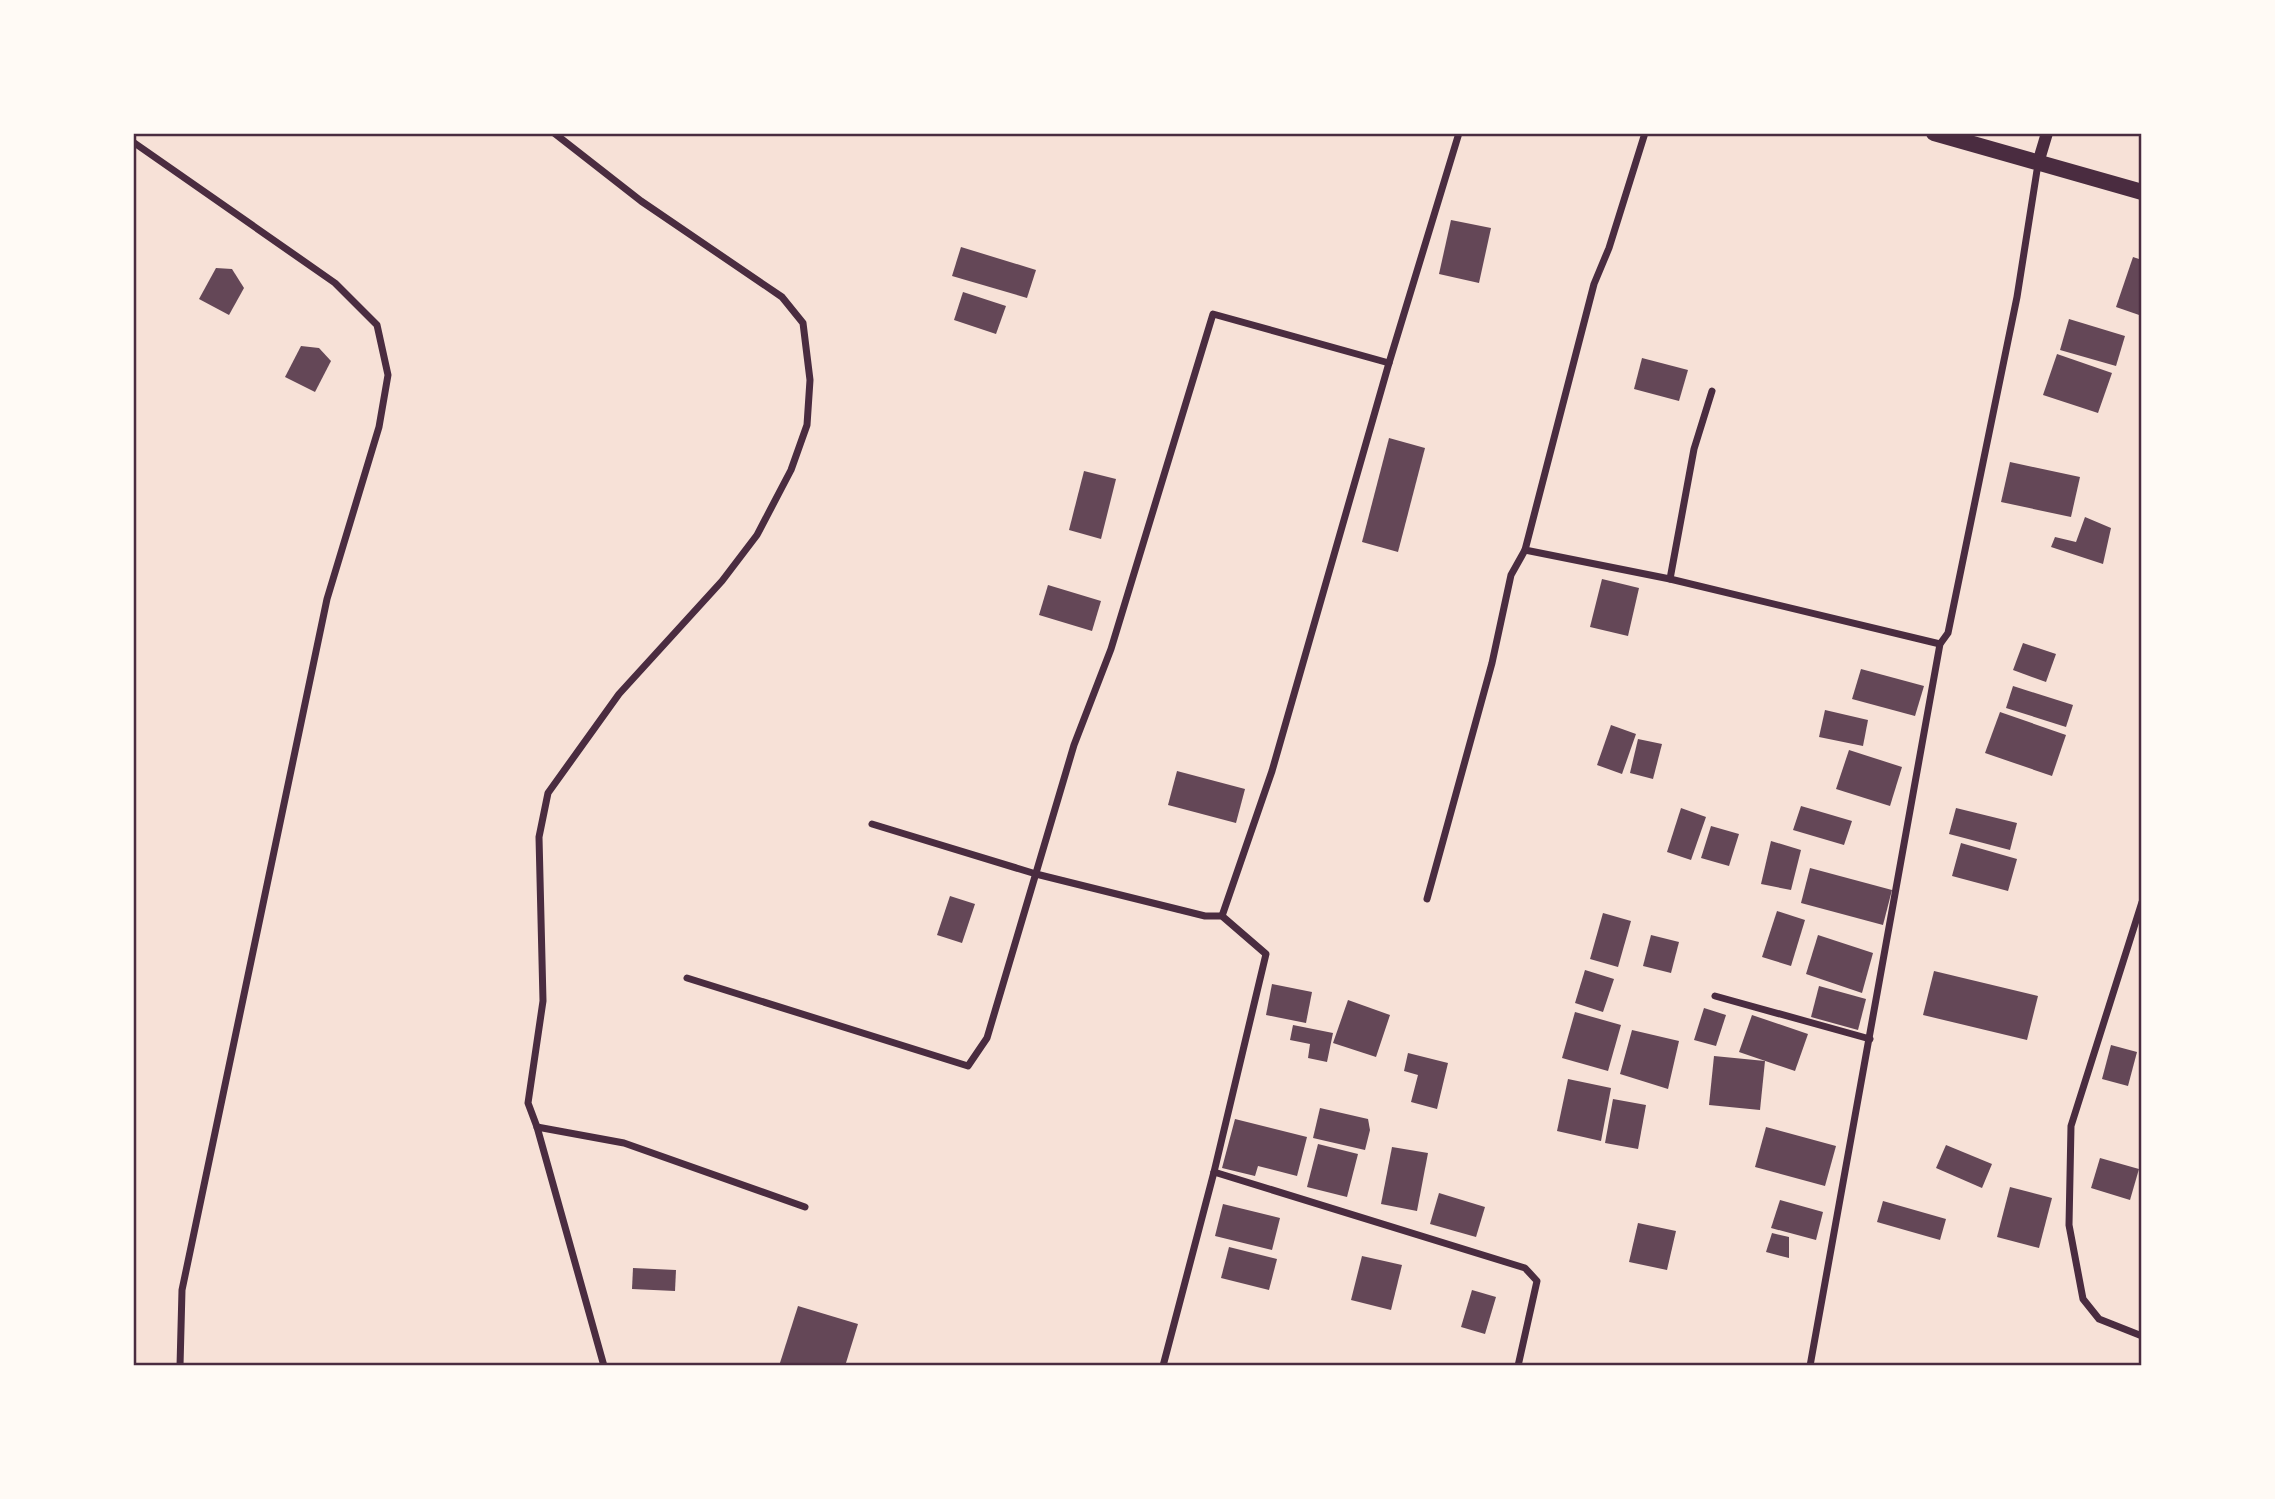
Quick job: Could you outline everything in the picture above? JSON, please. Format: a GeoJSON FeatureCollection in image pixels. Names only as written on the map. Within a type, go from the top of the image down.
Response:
{"type":"FeatureCollection","features":[{"type":"Feature","properties":{"kind":"highway"},"geometry":{"type":"LineString","coordinates":[[1934,133],[2142,192]]}},
{"type":"Feature","properties":{"kind":"street"},"geometry":{"type":"LineString","coordinates":[[554,133],[641,201],[782,297],[803,323],[810,380],[807,425],[791,470],[757,535],[722,581],[620,694],[548,793],[539,837],[543,1001],[528,1103],[604,1366]]}},
{"type":"Feature","properties":{"kind":"street"},"geometry":{"type":"LineString","coordinates":[[1222,916],[1272,771],[1389,363],[1459,133]]}},
{"type":"Feature","properties":{"kind":"street"},"geometry":{"type":"LineString","coordinates":[[1427,899],[1492,663],[1511,575],[1525,550],[1594,284],[1609,248],[1645,133]]}},
{"type":"Feature","properties":{"kind":"street"},"geometry":{"type":"LineString","coordinates":[[1810,1366],[1940,644],[1948,633],[1954,606],[2017,297],[2038,163],[2047,133]]}},
{"type":"Feature","properties":{"kind":"street"},"geometry":{"type":"LineString","coordinates":[[133,142],[335,283],[377,325],[388,375],[379,428],[327,599],[182,1290],[180,1366]]}},
{"type":"Feature","properties":{"kind":"street"},"geometry":{"type":"LineString","coordinates":[[687,978],[968,1066],[987,1038],[1074,745],[1111,649],[1213,314],[1389,363]]}},
{"type":"Feature","properties":{"kind":"street"},"geometry":{"type":"LineString","coordinates":[[1670,579],[1694,449],[1712,391]]}},
{"type":"Feature","properties":{"kind":"street"},"geometry":{"type":"LineString","coordinates":[[1525,550],[1670,579],[1940,644]]}},
{"type":"Feature","properties":{"kind":"street"},"geometry":{"type":"LineString","coordinates":[[872,824],[1037,874],[1205,916],[1222,916],[1266,954],[1214,1172],[1163,1366]]}},
{"type":"Feature","properties":{"kind":"street"},"geometry":{"type":"LineString","coordinates":[[2142,902],[2071,1126],[2069,1224],[2083,1299],[2099,1320],[2142,1336]]}},
{"type":"Feature","properties":{"kind":"street"},"geometry":{"type":"LineString","coordinates":[[1715,996],[1870,1039]]}},
{"type":"Feature","properties":{"kind":"street"},"geometry":{"type":"LineString","coordinates":[[537,1127],[624,1143],[805,1207]]}},
{"type":"Feature","properties":{"kind":"street"},"geometry":{"type":"LineString","coordinates":[[1214,1172],[1525,1268],[1537,1281],[1518,1366]]}},
{"type":"Feature","properties":{"kind":"building"},"geometry":{"type":"Polygon","coordinates":[[[1451,220],[1491,228],[1479,283],[1439,274],[1451,220]]]}},
{"type":"Feature","properties":{"kind":"building"},"geometry":{"type":"Polygon","coordinates":[[[961,247],[1036,270],[1027,298],[952,276],[961,247]]]}},
{"type":"Feature","properties":{"kind":"building"},"geometry":{"type":"Polygon","coordinates":[[[2133,257],[2142,260],[2142,316],[2116,307],[2133,257]]]}},
{"type":"Feature","properties":{"kind":"building"},"geometry":{"type":"Polygon","coordinates":[[[216,268],[232,269],[244,288],[229,315],[199,299],[216,268]]]}},
{"type":"Feature","properties":{"kind":"building"},"geometry":{"type":"Polygon","coordinates":[[[963,292],[1006,306],[996,334],[954,320],[963,292]]]}},
{"type":"Feature","properties":{"kind":"building"},"geometry":{"type":"Polygon","coordinates":[[[2069,319],[2125,336],[2116,366],[2060,350],[2069,319]]]}},
{"type":"Feature","properties":{"kind":"building"},"geometry":{"type":"Polygon","coordinates":[[[301,346],[319,348],[331,361],[315,392],[285,377],[301,346]]]}},
{"type":"Feature","properties":{"kind":"building"},"geometry":{"type":"Polygon","coordinates":[[[2057,354],[2112,373],[2098,413],[2043,395],[2057,354]]]}},
{"type":"Feature","properties":{"kind":"building"},"geometry":{"type":"Polygon","coordinates":[[[1642,358],[1688,370],[1679,401],[1634,389],[1642,358]]]}},
{"type":"Feature","properties":{"kind":"building"},"geometry":{"type":"Polygon","coordinates":[[[1389,438],[1425,448],[1398,552],[1362,542],[1389,438]]]}},
{"type":"Feature","properties":{"kind":"building"},"geometry":{"type":"Polygon","coordinates":[[[2010,462],[2080,477],[2071,517],[2001,502],[2010,462]]]}},
{"type":"Feature","properties":{"kind":"building"},"geometry":{"type":"Polygon","coordinates":[[[1084,471],[1116,479],[1101,539],[1069,530],[1084,471]]]}},
{"type":"Feature","properties":{"kind":"building"},"geometry":{"type":"Polygon","coordinates":[[[2085,517],[2111,528],[2103,564],[2051,547],[2055,537],[2076,542],[2085,517]]]}},
{"type":"Feature","properties":{"kind":"building"},"geometry":{"type":"Polygon","coordinates":[[[1602,579],[1639,588],[1628,636],[1590,627],[1602,579]]]}},
{"type":"Feature","properties":{"kind":"building"},"geometry":{"type":"Polygon","coordinates":[[[1048,585],[1101,601],[1092,631],[1039,615],[1048,585]]]}},
{"type":"Feature","properties":{"kind":"building"},"geometry":{"type":"Polygon","coordinates":[[[2023,643],[2056,654],[2046,682],[2013,670],[2023,643]]]}},
{"type":"Feature","properties":{"kind":"building"},"geometry":{"type":"Polygon","coordinates":[[[1861,669],[1924,686],[1915,716],[1852,699],[1861,669]]]}},
{"type":"Feature","properties":{"kind":"building"},"geometry":{"type":"Polygon","coordinates":[[[2013,686],[2073,705],[2066,727],[2006,708],[2013,686]]]}},
{"type":"Feature","properties":{"kind":"building"},"geometry":{"type":"Polygon","coordinates":[[[1825,710],[1868,720],[1863,746],[1819,737],[1825,710]]]}},
{"type":"Feature","properties":{"kind":"building"},"geometry":{"type":"Polygon","coordinates":[[[2000,712],[2066,735],[2052,776],[1985,753],[2000,712]]]}},
{"type":"Feature","properties":{"kind":"building"},"geometry":{"type":"Polygon","coordinates":[[[1611,725],[1636,734],[1622,774],[1597,765],[1611,725]]]}},
{"type":"Feature","properties":{"kind":"building"},"geometry":{"type":"Polygon","coordinates":[[[1638,739],[1662,744],[1653,779],[1630,773],[1638,739]]]}},
{"type":"Feature","properties":{"kind":"building"},"geometry":{"type":"Polygon","coordinates":[[[1849,750],[1902,767],[1890,806],[1836,789],[1849,750]]]}},
{"type":"Feature","properties":{"kind":"building"},"geometry":{"type":"Polygon","coordinates":[[[1177,771],[1245,789],[1236,823],[1168,805],[1177,771]]]}},
{"type":"Feature","properties":{"kind":"building"},"geometry":{"type":"Polygon","coordinates":[[[1801,806],[1852,821],[1844,845],[1793,830],[1801,806]]]}},
{"type":"Feature","properties":{"kind":"building"},"geometry":{"type":"Polygon","coordinates":[[[1681,808],[1706,817],[1691,860],[1667,852],[1681,808]]]}},
{"type":"Feature","properties":{"kind":"building"},"geometry":{"type":"Polygon","coordinates":[[[1956,808],[2017,823],[2010,850],[1949,834],[1956,808]]]}},
{"type":"Feature","properties":{"kind":"building"},"geometry":{"type":"Polygon","coordinates":[[[1711,826],[1739,834],[1729,866],[1701,858],[1711,826]]]}},
{"type":"Feature","properties":{"kind":"building"},"geometry":{"type":"Polygon","coordinates":[[[1771,841],[1801,850],[1791,890],[1761,884],[1771,841]]]}},
{"type":"Feature","properties":{"kind":"building"},"geometry":{"type":"Polygon","coordinates":[[[1961,843],[2017,859],[2008,891],[1952,876],[1961,843]]]}},
{"type":"Feature","properties":{"kind":"building"},"geometry":{"type":"Polygon","coordinates":[[[1810,868],[1892,890],[1883,925],[1801,903],[1810,868]]]}},
{"type":"Feature","properties":{"kind":"building"},"geometry":{"type":"Polygon","coordinates":[[[950,896],[975,904],[962,943],[937,935],[950,896]]]}},
{"type":"Feature","properties":{"kind":"building"},"geometry":{"type":"Polygon","coordinates":[[[1777,911],[1805,920],[1791,966],[1762,957],[1777,911]]]}},
{"type":"Feature","properties":{"kind":"building"},"geometry":{"type":"Polygon","coordinates":[[[1603,913],[1631,921],[1618,967],[1590,959],[1603,913]]]}},
{"type":"Feature","properties":{"kind":"building"},"geometry":{"type":"Polygon","coordinates":[[[1651,935],[1679,942],[1671,973],[1643,966],[1651,935]]]}},
{"type":"Feature","properties":{"kind":"building"},"geometry":{"type":"Polygon","coordinates":[[[1818,935],[1873,953],[1862,993],[1806,974],[1818,935]]]}},
{"type":"Feature","properties":{"kind":"building"},"geometry":{"type":"Polygon","coordinates":[[[1585,970],[1614,979],[1603,1012],[1575,1003],[1585,970]]]}},
{"type":"Feature","properties":{"kind":"building"},"geometry":{"type":"Polygon","coordinates":[[[1934,971],[2038,996],[2027,1040],[1923,1015],[1934,971]]]}},
{"type":"Feature","properties":{"kind":"building"},"geometry":{"type":"Polygon","coordinates":[[[1272,984],[1312,992],[1306,1023],[1266,1015],[1272,984]]]}},
{"type":"Feature","properties":{"kind":"building"},"geometry":{"type":"Polygon","coordinates":[[[1819,986],[1866,999],[1858,1030],[1811,1017],[1819,986]]]}},
{"type":"Feature","properties":{"kind":"building"},"geometry":{"type":"Polygon","coordinates":[[[1348,1000],[1390,1015],[1376,1057],[1333,1043],[1348,1000]]]}},
{"type":"Feature","properties":{"kind":"building"},"geometry":{"type":"Polygon","coordinates":[[[1704,1008],[1726,1015],[1716,1046],[1694,1040],[1704,1008]]]}},
{"type":"Feature","properties":{"kind":"building"},"geometry":{"type":"Polygon","coordinates":[[[1575,1012],[1621,1025],[1608,1071],[1562,1058],[1575,1012]]]}},
{"type":"Feature","properties":{"kind":"building"},"geometry":{"type":"Polygon","coordinates":[[[1752,1015],[1808,1034],[1795,1071],[1739,1052],[1752,1015]]]}},
{"type":"Feature","properties":{"kind":"building"},"geometry":{"type":"Polygon","coordinates":[[[1293,1025],[1333,1033],[1327,1062],[1308,1058],[1310,1044],[1290,1040],[1293,1025]]]}},
{"type":"Feature","properties":{"kind":"building"},"geometry":{"type":"Polygon","coordinates":[[[1632,1030],[1679,1041],[1668,1089],[1620,1074],[1632,1030]]]}},
{"type":"Feature","properties":{"kind":"building"},"geometry":{"type":"Polygon","coordinates":[[[2111,1045],[2137,1052],[2128,1086],[2102,1079],[2111,1045]]]}},
{"type":"Feature","properties":{"kind":"building"},"geometry":{"type":"Polygon","coordinates":[[[1408,1053],[1448,1063],[1437,1109],[1411,1102],[1418,1075],[1404,1071],[1408,1053]]]}},
{"type":"Feature","properties":{"kind":"building"},"geometry":{"type":"Polygon","coordinates":[[[1714,1056],[1765,1061],[1760,1110],[1709,1105],[1714,1056]]]}},
{"type":"Feature","properties":{"kind":"building"},"geometry":{"type":"Polygon","coordinates":[[[1568,1079],[1611,1088],[1601,1141],[1557,1131],[1568,1079]]]}},
{"type":"Feature","properties":{"kind":"building"},"geometry":{"type":"Polygon","coordinates":[[[1613,1099],[1646,1105],[1638,1149],[1605,1143],[1613,1099]]]}},
{"type":"Feature","properties":{"kind":"building"},"geometry":{"type":"Polygon","coordinates":[[[1320,1108],[1368,1119],[1370,1130],[1365,1150],[1313,1138],[1320,1108]]]}},
{"type":"Feature","properties":{"kind":"building"},"geometry":{"type":"Polygon","coordinates":[[[1235,1119],[1307,1137],[1297,1176],[1258,1166],[1255,1176],[1222,1168],[1235,1119]]]}},
{"type":"Feature","properties":{"kind":"building"},"geometry":{"type":"Polygon","coordinates":[[[1766,1127],[1836,1146],[1825,1186],[1755,1167],[1766,1127]]]}},
{"type":"Feature","properties":{"kind":"building"},"geometry":{"type":"Polygon","coordinates":[[[1318,1144],[1358,1154],[1347,1197],[1307,1187],[1318,1144]]]}},
{"type":"Feature","properties":{"kind":"building"},"geometry":{"type":"Polygon","coordinates":[[[1946,1145],[1992,1164],[1982,1188],[1936,1168],[1946,1145]]]}},
{"type":"Feature","properties":{"kind":"building"},"geometry":{"type":"Polygon","coordinates":[[[1392,1147],[1428,1153],[1417,1211],[1381,1204],[1392,1147]]]}},
{"type":"Feature","properties":{"kind":"building"},"geometry":{"type":"Polygon","coordinates":[[[2100,1158],[2139,1169],[2130,1200],[2091,1188],[2100,1158]]]}},
{"type":"Feature","properties":{"kind":"building"},"geometry":{"type":"Polygon","coordinates":[[[2010,1187],[2052,1198],[2039,1248],[1997,1237],[2010,1187]]]}},
{"type":"Feature","properties":{"kind":"building"},"geometry":{"type":"Polygon","coordinates":[[[1439,1193],[1485,1207],[1476,1237],[1430,1224],[1439,1193]]]}},
{"type":"Feature","properties":{"kind":"building"},"geometry":{"type":"Polygon","coordinates":[[[1780,1200],[1823,1212],[1816,1240],[1771,1228],[1780,1200]]]}},
{"type":"Feature","properties":{"kind":"building"},"geometry":{"type":"Polygon","coordinates":[[[1883,1201],[1946,1219],[1940,1240],[1877,1222],[1883,1201]]]}},
{"type":"Feature","properties":{"kind":"building"},"geometry":{"type":"Polygon","coordinates":[[[1223,1204],[1280,1218],[1272,1250],[1215,1236],[1223,1204]]]}},
{"type":"Feature","properties":{"kind":"building"},"geometry":{"type":"Polygon","coordinates":[[[1638,1223],[1676,1231],[1667,1270],[1629,1262],[1638,1223]]]}},
{"type":"Feature","properties":{"kind":"building"},"geometry":{"type":"Polygon","coordinates":[[[1772,1233],[1789,1237],[1789,1258],[1766,1252],[1772,1233]]]}},
{"type":"Feature","properties":{"kind":"building"},"geometry":{"type":"Polygon","coordinates":[[[1229,1247],[1277,1259],[1269,1290],[1221,1278],[1229,1247]]]}},
{"type":"Feature","properties":{"kind":"building"},"geometry":{"type":"Polygon","coordinates":[[[1362,1256],[1402,1265],[1391,1310],[1351,1300],[1362,1256]]]}},
{"type":"Feature","properties":{"kind":"building"},"geometry":{"type":"Polygon","coordinates":[[[633,1268],[676,1270],[675,1291],[632,1289],[633,1268]]]}},
{"type":"Feature","properties":{"kind":"building"},"geometry":{"type":"Polygon","coordinates":[[[1472,1290],[1496,1297],[1485,1334],[1461,1327],[1472,1290]]]}},
{"type":"Feature","properties":{"kind":"building"},"geometry":{"type":"Polygon","coordinates":[[[798,1306],[858,1324],[845,1366],[779,1366],[798,1306]]]}}]}
